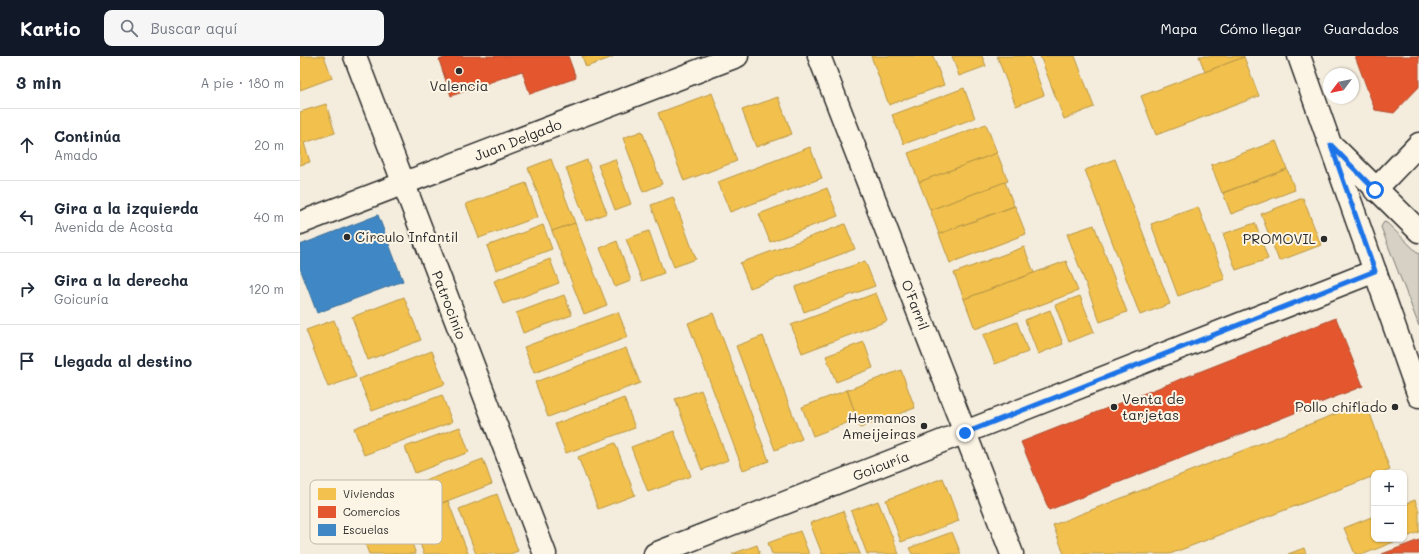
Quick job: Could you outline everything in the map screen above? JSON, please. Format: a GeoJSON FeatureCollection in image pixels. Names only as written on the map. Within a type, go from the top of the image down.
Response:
{"type":"FeatureCollection","features":[{"type":"Feature","properties":{"kind":"street","name":"Patrocinio"},"geometry":{"type":"LineString","coordinates":[[355,56],[545,554]]}},
{"type":"Feature","properties":{"kind":"street","name":"Juan Delgado"},"geometry":{"type":"LineString","coordinates":[[300,223],[737,56]]}},
{"type":"Feature","properties":{"kind":"street","name":"O'Farril"},"geometry":{"type":"LineString","coordinates":[[818,56],[1012,554]]}},
{"type":"Feature","properties":{"kind":"street"},"geometry":{"type":"LineString","coordinates":[[1299,56],[1419,396]]}},
{"type":"Feature","properties":{"kind":"street"},"geometry":{"type":"LineString","coordinates":[[1375,190],[1419,144]]}},
{"type":"Feature","properties":{"kind":"street"},"geometry":{"type":"LineString","coordinates":[[1331,145],[1375,190],[1419,231]]}},
{"type":"Feature","properties":{"kind":"street","name":"Goicuría"},"geometry":{"type":"LineString","coordinates":[[655,554],[1375,271]]}},
{"type":"Feature","properties":{"kind":"shaded area"},"geometry":{"type":"Polygon","coordinates":[[[1384,222],[1387,223],[1419,254],[1419,326],[1381,227],[1384,222]]]}},
{"type":"Feature","properties":{"kind":"building: Viviendas"},"geometry":{"type":"Polygon","coordinates":[[[300,56],[324,56],[332,78],[300,90],[300,56]]]}},
{"type":"Feature","properties":{"kind":"building: Viviendas"},"geometry":{"type":"Polygon","coordinates":[[[582,56],[613,56],[613,57],[586,67],[582,56]]]}},
{"type":"Feature","properties":{"kind":"building: Viviendas"},"geometry":{"type":"Polygon","coordinates":[[[871,56],[933,56],[944,85],[889,105],[871,56]]]}},
{"type":"Feature","properties":{"kind":"building: Viviendas"},"geometry":{"type":"Polygon","coordinates":[[[952,56],[982,56],[986,66],[959,76],[952,56]]]}},
{"type":"Feature","properties":{"kind":"building: Viviendas"},"geometry":{"type":"Polygon","coordinates":[[[997,56],[1030,56],[1044,95],[1016,106],[997,56]]]}},
{"type":"Feature","properties":{"kind":"building: Viviendas"},"geometry":{"type":"Polygon","coordinates":[[[1040,56],[1075,56],[1094,107],[1064,119],[1040,56]]]}},
{"type":"Feature","properties":{"kind":"building: Viviendas"},"geometry":{"type":"Polygon","coordinates":[[[1199,56],[1244,56],[1244,57],[1205,72],[1199,56]]]}},
{"type":"Feature","properties":{"kind":"building: Viviendas"},"geometry":{"type":"Polygon","coordinates":[[[1244,57],[1259,96],[1156,135],[1141,96],[1244,57]]]}},
{"type":"Feature","properties":{"kind":"building: Viviendas"},"geometry":{"type":"Polygon","coordinates":[[[964,88],[975,118],[904,144],[892,115],[964,88]]]}},
{"type":"Feature","properties":{"kind":"building: Viviendas"},"geometry":{"type":"Polygon","coordinates":[[[712,93],[737,161],[684,181],[658,113],[712,93]]]}},
{"type":"Feature","properties":{"kind":"building: Viviendas"},"geometry":{"type":"Polygon","coordinates":[[[778,97],[792,134],[756,147],[742,110],[778,97]]]}},
{"type":"Feature","properties":{"kind":"building: Viviendas"},"geometry":{"type":"Polygon","coordinates":[[[326,104],[335,133],[304,143],[310,162],[300,165],[300,112],[326,104]]]}},
{"type":"Feature","properties":{"kind":"building: Viviendas"},"geometry":{"type":"Polygon","coordinates":[[[986,124],[997,153],[919,182],[908,153],[986,124]]]}},
{"type":"Feature","properties":{"kind":"building: Viviendas"},"geometry":{"type":"Polygon","coordinates":[[[642,131],[662,184],[643,192],[623,138],[642,131]]]}},
{"type":"Feature","properties":{"kind":"building: Viviendas"},"geometry":{"type":"Polygon","coordinates":[[[1276,141],[1287,169],[1222,193],[1211,165],[1276,141]]]}},
{"type":"Feature","properties":{"kind":"building: Viviendas"},"geometry":{"type":"Polygon","coordinates":[[[810,147],[822,178],[730,212],[718,182],[810,147]]]}},
{"type":"Feature","properties":{"kind":"building: Viviendas"},"geometry":{"type":"Polygon","coordinates":[[[997,153],[1008,181],[930,210],[919,182],[997,153]]]}},
{"type":"Feature","properties":{"kind":"building: Viviendas"},"geometry":{"type":"Polygon","coordinates":[[[551,159],[575,223],[552,231],[528,168],[551,159]]]}},
{"type":"Feature","properties":{"kind":"building: Viviendas"},"geometry":{"type":"Polygon","coordinates":[[[615,159],[631,204],[615,210],[598,165],[615,159]]]}},
{"type":"Feature","properties":{"kind":"building: Viviendas"},"geometry":{"type":"Polygon","coordinates":[[[1115,159],[1170,304],[1140,315],[1085,170],[1115,159]]]}},
{"type":"Feature","properties":{"kind":"building: Viviendas"},"geometry":{"type":"Polygon","coordinates":[[[587,160],[607,213],[586,221],[566,168],[587,160]]]}},
{"type":"Feature","properties":{"kind":"building: Viviendas"},"geometry":{"type":"Polygon","coordinates":[[[1287,169],[1295,190],[1231,214],[1223,193],[1287,169]]]}},
{"type":"Feature","properties":{"kind":"building: Viviendas"},"geometry":{"type":"Polygon","coordinates":[[[1005,182],[1014,206],[939,234],[930,210],[1005,182]]]}},
{"type":"Feature","properties":{"kind":"building: Viviendas"},"geometry":{"type":"Polygon","coordinates":[[[526,183],[538,217],[479,238],[466,204],[526,183]]]}},
{"type":"Feature","properties":{"kind":"building: Viviendas"},"geometry":{"type":"Polygon","coordinates":[[[827,188],[838,216],[770,242],[759,214],[827,188]]]}},
{"type":"Feature","properties":{"kind":"building: Viviendas"},"geometry":{"type":"Polygon","coordinates":[[[673,197],[696,259],[674,267],[651,205],[673,197]]]}},
{"type":"Feature","properties":{"kind":"building: Viviendas"},"geometry":{"type":"Polygon","coordinates":[[[1303,198],[1321,245],[1279,261],[1261,214],[1303,198]]]}},
{"type":"Feature","properties":{"kind":"building: Viviendas"},"geometry":{"type":"Polygon","coordinates":[[[1015,206],[1026,234],[950,263],[939,234],[1015,206]]]}},
{"type":"Feature","properties":{"kind":"building: Viviendas"},"geometry":{"type":"Polygon","coordinates":[[[1198,207],[1225,279],[1178,296],[1151,224],[1198,207]]]}},
{"type":"Feature","properties":{"kind":"building: Viviendas"},"geometry":{"type":"Polygon","coordinates":[[[575,223],[607,305],[584,314],[552,231],[575,223]]]}},
{"type":"Feature","properties":{"kind":"building: Viviendas"},"geometry":{"type":"Polygon","coordinates":[[[1255,223],[1268,259],[1236,270],[1223,234],[1255,223]]]}},
{"type":"Feature","properties":{"kind":"building: Viviendas"},"geometry":{"type":"Polygon","coordinates":[[[845,224],[855,249],[750,288],[740,263],[845,224]]]}},
{"type":"Feature","properties":{"kind":"building: Viviendas"},"geometry":{"type":"Polygon","coordinates":[[[543,225],[552,249],[496,270],[487,246],[543,225]]]}},
{"type":"Feature","properties":{"kind":"building: Viviendas"},"geometry":{"type":"Polygon","coordinates":[[[1094,225],[1127,312],[1100,322],[1067,234],[1094,225]]]}},
{"type":"Feature","properties":{"kind":"building: Viviendas"},"geometry":{"type":"Polygon","coordinates":[[[649,231],[664,273],[642,281],[626,239],[649,231]]]}},
{"type":"Feature","properties":{"kind":"building: Viviendas"},"geometry":{"type":"Polygon","coordinates":[[[617,241],[631,281],[615,287],[600,248],[617,241]]]}},
{"type":"Feature","properties":{"kind":"building: Viviendas"},"geometry":{"type":"Polygon","coordinates":[[[1024,247],[1034,273],[964,299],[954,273],[1024,247]]]}},
{"type":"Feature","properties":{"kind":"building: Viviendas"},"geometry":{"type":"Polygon","coordinates":[[[550,259],[559,283],[503,304],[494,281],[550,259]]]}},
{"type":"Feature","properties":{"kind":"building: Viviendas"},"geometry":{"type":"Polygon","coordinates":[[[865,261],[875,286],[804,312],[795,287],[865,261]]]}},
{"type":"Feature","properties":{"kind":"building: Viviendas"},"geometry":{"type":"Polygon","coordinates":[[[1066,261],[1078,291],[975,329],[964,299],[1066,261]]]}},
{"type":"Feature","properties":{"kind":"building: Viviendas"},"geometry":{"type":"Polygon","coordinates":[[[876,293],[887,321],[802,353],[791,325],[876,293]]]}},
{"type":"Feature","properties":{"kind":"building: Viviendas"},"geometry":{"type":"Polygon","coordinates":[[[564,295],[572,315],[523,333],[516,313],[564,295]]]}},
{"type":"Feature","properties":{"kind":"building: Viviendas"},"geometry":{"type":"Polygon","coordinates":[[[1080,296],[1094,332],[1069,342],[1055,305],[1080,296]]]}},
{"type":"Feature","properties":{"kind":"building: Viviendas"},"geometry":{"type":"Polygon","coordinates":[[[404,297],[421,340],[368,360],[352,317],[404,297]]]}},
{"type":"Feature","properties":{"kind":"building: Viviendas"},"geometry":{"type":"Polygon","coordinates":[[[1050,310],[1063,344],[1038,354],[1025,320],[1050,310]]]}},
{"type":"Feature","properties":{"kind":"building: Viviendas"},"geometry":{"type":"Polygon","coordinates":[[[618,312],[628,337],[534,373],[524,347],[618,312]]]}},
{"type":"Feature","properties":{"kind":"building: Viviendas"},"geometry":{"type":"Polygon","coordinates":[[[713,313],[769,461],[743,470],[688,323],[713,313]]]}},
{"type":"Feature","properties":{"kind":"building: Viviendas"},"geometry":{"type":"Polygon","coordinates":[[[334,320],[356,377],[328,387],[306,330],[334,320]]]}},
{"type":"Feature","properties":{"kind":"building: Viviendas"},"geometry":{"type":"Polygon","coordinates":[[[1017,322],[1028,352],[995,364],[983,335],[1017,322]]]}},
{"type":"Feature","properties":{"kind":"building: Viviendas"},"geometry":{"type":"Polygon","coordinates":[[[763,336],[802,439],[775,450],[736,346],[763,336]]]}},
{"type":"Feature","properties":{"kind":"building: Viviendas"},"geometry":{"type":"Polygon","coordinates":[[[864,342],[873,368],[836,382],[826,356],[864,342]]]}},
{"type":"Feature","properties":{"kind":"building: Viviendas"},"geometry":{"type":"Polygon","coordinates":[[[626,348],[640,383],[548,417],[535,382],[626,348]]]}},
{"type":"Feature","properties":{"kind":"building: Viviendas"},"geometry":{"type":"Polygon","coordinates":[[[432,351],[445,384],[372,411],[359,379],[432,351]]]}},
{"type":"Feature","properties":{"kind":"building: Viviendas"},"geometry":{"type":"Polygon","coordinates":[[[901,370],[915,408],[860,428],[847,390],[901,370]]]}},
{"type":"Feature","properties":{"kind":"building: Viviendas"},"geometry":{"type":"Polygon","coordinates":[[[701,390],[728,460],[702,470],[675,399],[701,390]]]}},
{"type":"Feature","properties":{"kind":"building: Viviendas"},"geometry":{"type":"Polygon","coordinates":[[[847,390],[857,419],[813,436],[802,407],[847,390]]]}},
{"type":"Feature","properties":{"kind":"building: Viviendas"},"geometry":{"type":"Polygon","coordinates":[[[442,395],[452,422],[364,455],[354,428],[442,395]]]}},
{"type":"Feature","properties":{"kind":"building: Viviendas"},"geometry":{"type":"Polygon","coordinates":[[[624,398],[635,428],[566,453],[555,424],[624,398]]]}},
{"type":"Feature","properties":{"kind":"building: Viviendas"},"geometry":{"type":"Polygon","coordinates":[[[1366,402],[1390,470],[1371,470],[1371,477],[1170,554],[1064,554],[1053,525],[1366,402]]]}},
{"type":"Feature","properties":{"kind":"building: Viviendas"},"geometry":{"type":"Polygon","coordinates":[[[460,427],[469,452],[415,473],[405,447],[460,427]]]}},
{"type":"Feature","properties":{"kind":"building: Viviendas"},"geometry":{"type":"Polygon","coordinates":[[[674,431],[691,476],[648,492],[631,447],[674,431]]]}},
{"type":"Feature","properties":{"kind":"building: Viviendas"},"geometry":{"type":"Polygon","coordinates":[[[615,443],[635,495],[598,509],[578,457],[615,443]]]}},
{"type":"Feature","properties":{"kind":"building: Viviendas"},"geometry":{"type":"Polygon","coordinates":[[[483,459],[492,484],[442,503],[442,480],[427,480],[483,459]]]}},
{"type":"Feature","properties":{"kind":"building: Viviendas"},"geometry":{"type":"Polygon","coordinates":[[[943,478],[959,521],[901,542],[886,500],[943,478]]]}},
{"type":"Feature","properties":{"kind":"building: Viviendas"},"geometry":{"type":"Polygon","coordinates":[[[497,494],[518,551],[510,554],[476,554],[459,509],[497,494]]]}},
{"type":"Feature","properties":{"kind":"building: Viviendas"},"geometry":{"type":"Polygon","coordinates":[[[1415,500],[1419,511],[1419,532],[1407,537],[1407,506],[1407,503],[1415,500]]]}},
{"type":"Feature","properties":{"kind":"building: Viviendas"},"geometry":{"type":"Polygon","coordinates":[[[448,501],[468,553],[424,554],[420,544],[442,544],[442,503],[448,501]]]}},
{"type":"Feature","properties":{"kind":"building: Viviendas"},"geometry":{"type":"Polygon","coordinates":[[[878,501],[899,554],[867,554],[851,511],[878,501]]]}},
{"type":"Feature","properties":{"kind":"building: Viviendas"},"geometry":{"type":"Polygon","coordinates":[[[843,511],[860,554],[822,554],[810,523],[843,511]]]}},
{"type":"Feature","properties":{"kind":"building: Viviendas"},"geometry":{"type":"Polygon","coordinates":[[[1371,517],[1371,542],[1394,542],[1364,554],[1355,554],[1344,528],[1371,517]]]}},
{"type":"Feature","properties":{"kind":"building: Viviendas"},"geometry":{"type":"Polygon","coordinates":[[[800,531],[809,554],[772,554],[768,543],[800,531]]]}},
{"type":"Feature","properties":{"kind":"building: Viviendas"},"geometry":{"type":"Polygon","coordinates":[[[952,532],[961,554],[912,554],[909,548],[952,532]]]}},
{"type":"Feature","properties":{"kind":"building: Viviendas"},"geometry":{"type":"Polygon","coordinates":[[[365,544],[412,544],[416,554],[369,554],[365,544]]]}},
{"type":"Feature","properties":{"kind":"building: Viviendas"},"geometry":{"type":"Polygon","coordinates":[[[757,545],[760,554],[732,554],[757,545]]]}},
{"type":"Feature","properties":{"kind":"building: Viviendas"},"geometry":{"type":"Polygon","coordinates":[[[1304,548],[1306,554],[1288,554],[1304,548]]]}},
{"type":"Feature","properties":{"kind":"building: Comercios"},"geometry":{"type":"Polygon","coordinates":[[[449,56],[568,56],[576,78],[530,94],[522,71],[451,96],[439,60],[449,56]]]}},
{"type":"Feature","properties":{"kind":"building: Comercios"},"geometry":{"type":"Polygon","coordinates":[[[1355,56],[1419,56],[1419,87],[1394,113],[1375,110],[1355,56]]]}},
{"type":"Feature","properties":{"kind":"building: Comercios"},"geometry":{"type":"Polygon","coordinates":[[[1336,318],[1363,386],[1049,510],[1021,442],[1336,318]]]}},
{"type":"Feature","properties":{"kind":"building: Comercios"},"geometry":{"type":"Polygon","coordinates":[[[1419,540],[1419,554],[1382,554],[1419,540]]]}},
{"type":"Feature","properties":{"kind":"building: Escuelas"},"geometry":{"type":"Polygon","coordinates":[[[378,215],[403,281],[317,313],[300,268],[300,245],[378,215]]]}},
{"type":"Feature","properties":{"kind":"place","name":"Valencia"},"geometry":{"type":"Point","coordinates":[459,71]}},
{"type":"Feature","properties":{"kind":"place","name":"Círculo Infantil"},"geometry":{"type":"Point","coordinates":[347,237]}},
{"type":"Feature","properties":{"kind":"place","name":"PROMOVIL"},"geometry":{"type":"Point","coordinates":[1324,239]}},
{"type":"Feature","properties":{"kind":"place","name":"Venta de tarjetas"},"geometry":{"type":"Point","coordinates":[1114,407]}},
{"type":"Feature","properties":{"kind":"place","name":"Pollo chiflado"},"geometry":{"type":"Point","coordinates":[1395,407]}},
{"type":"Feature","properties":{"kind":"place","name":"Hermanos Ameijeiras"},"geometry":{"type":"Point","coordinates":[924,426]}},
{"type":"Feature","properties":{"kind":"route"},"geometry":{"type":"LineString","coordinates":[[965,433],[1375,271],[1331,145],[1375,190]]}}]}
